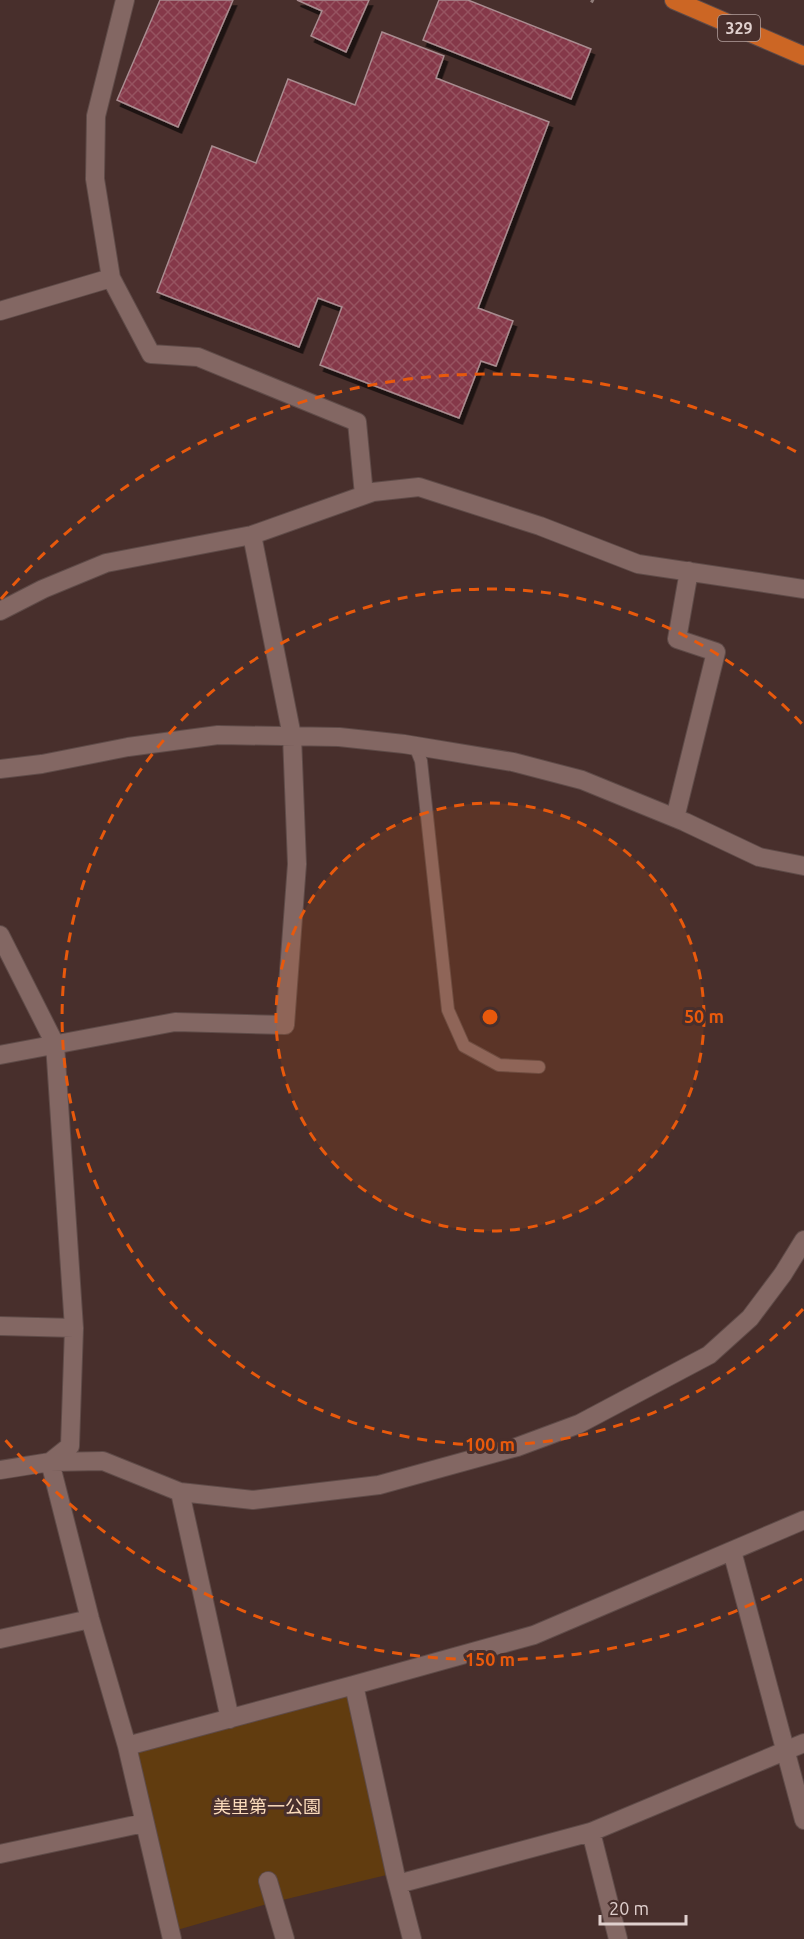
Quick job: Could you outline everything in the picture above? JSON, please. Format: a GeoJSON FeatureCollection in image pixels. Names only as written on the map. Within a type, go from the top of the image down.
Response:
{"type":"FeatureCollection","features":[{"type":"Feature","properties":{"kind":"highway","name":"329"},"geometry":{"type":"LineString","coordinates":[[685,2],[804,56]]}},
{"type":"Feature","properties":{"kind":"street"},"geometry":{"type":"LineString","coordinates":[[125,0],[96,116],[95,179],[111,278],[151,354],[198,357],[357,423],[364,495]]}},
{"type":"Feature","properties":{"kind":"street"},"geometry":{"type":"LineString","coordinates":[[0,311],[111,278]]}},
{"type":"Feature","properties":{"kind":"street"},"geometry":{"type":"LineString","coordinates":[[0,611],[43,589],[106,563],[252,535],[364,495],[419,487],[540,526],[638,564],[804,589]]}},
{"type":"Feature","properties":{"kind":"street"},"geometry":{"type":"LineString","coordinates":[[0,1055],[175,1022],[285,1025],[297,864],[292,736],[252,535]]}},
{"type":"Feature","properties":{"kind":"street"},"geometry":{"type":"LineString","coordinates":[[675,818],[716,652],[677,639],[689,571]]}},
{"type":"Feature","properties":{"kind":"street"},"geometry":{"type":"LineString","coordinates":[[0,770],[128,747],[218,735],[339,737],[415,746],[513,762],[582,780],[675,818],[759,857],[804,866]]}},
{"type":"Feature","properties":{"kind":"street"},"geometry":{"type":"LineString","coordinates":[[0,935],[55,1044],[74,1328],[70,1446],[50,1462]]}},
{"type":"Feature","properties":{"kind":"street"},"geometry":{"type":"LineString","coordinates":[[0,1470],[50,1462],[103,1461],[180,1492],[253,1500],[379,1485],[517,1448],[579,1424],[710,1355],[750,1318],[783,1274],[804,1240]]}},
{"type":"Feature","properties":{"kind":"street"},"geometry":{"type":"LineString","coordinates":[[0,1326],[74,1328]]}},
{"type":"Feature","properties":{"kind":"street"},"geometry":{"type":"LineString","coordinates":[[50,1462],[90,1619],[127,1746],[172,1939]]}},
{"type":"Feature","properties":{"kind":"street"},"geometry":{"type":"LineString","coordinates":[[180,1492],[230,1719]]}},
{"type":"Feature","properties":{"kind":"street"},"geometry":{"type":"LineString","coordinates":[[127,1746],[354,1686],[534,1635],[804,1520]]}},
{"type":"Feature","properties":{"kind":"street"},"geometry":{"type":"LineString","coordinates":[[732,1551],[804,1820]]}},
{"type":"Feature","properties":{"kind":"street"},"geometry":{"type":"LineString","coordinates":[[0,1639],[90,1619]]}},
{"type":"Feature","properties":{"kind":"street"},"geometry":{"type":"LineString","coordinates":[[354,1686],[412,1939]]}},
{"type":"Feature","properties":{"kind":"street"},"geometry":{"type":"LineString","coordinates":[[398,1884],[591,1832],[804,1743]]}},
{"type":"Feature","properties":{"kind":"street"},"geometry":{"type":"LineString","coordinates":[[0,1854],[144,1823]]}},
{"type":"Feature","properties":{"kind":"street"},"geometry":{"type":"LineString","coordinates":[[591,1832],[618,1939]]}},
{"type":"Feature","properties":{"kind":"street"},"geometry":{"type":"LineString","coordinates":[[268,1881],[285,1939]]}},
{"type":"Feature","properties":{"kind":"lane"},"geometry":{"type":"LineString","coordinates":[[415,746],[421,761],[448,1010],[464,1046],[499,1065],[539,1067]]}},
{"type":"Feature","properties":{"kind":"green space","name":"美里第一公園"},"geometry":{"type":"Polygon","coordinates":[[[354,1685],[395,1873],[274,1902],[170,1932],[127,1746],[354,1685]]]}},
{"type":"Feature","properties":{"kind":"building"},"geometry":{"type":"Polygon","coordinates":[[[160,0],[233,0],[178,127],[117,100],[160,0]]]}},
{"type":"Feature","properties":{"kind":"building"},"geometry":{"type":"Polygon","coordinates":[[[297,0],[369,0],[346,52],[311,36],[322,11],[297,0]]]}},
{"type":"Feature","properties":{"kind":"building"},"geometry":{"type":"Polygon","coordinates":[[[439,0],[468,0],[591,49],[571,99],[423,40],[439,0]]]}},
{"type":"Feature","properties":{"kind":"building"},"geometry":{"type":"Polygon","coordinates":[[[382,32],[444,56],[436,78],[549,122],[478,308],[513,321],[496,366],[481,361],[459,418],[320,365],[342,307],[318,298],[299,347],[157,292],[212,146],[256,163],[288,79],[355,105],[382,32]]]}}]}
